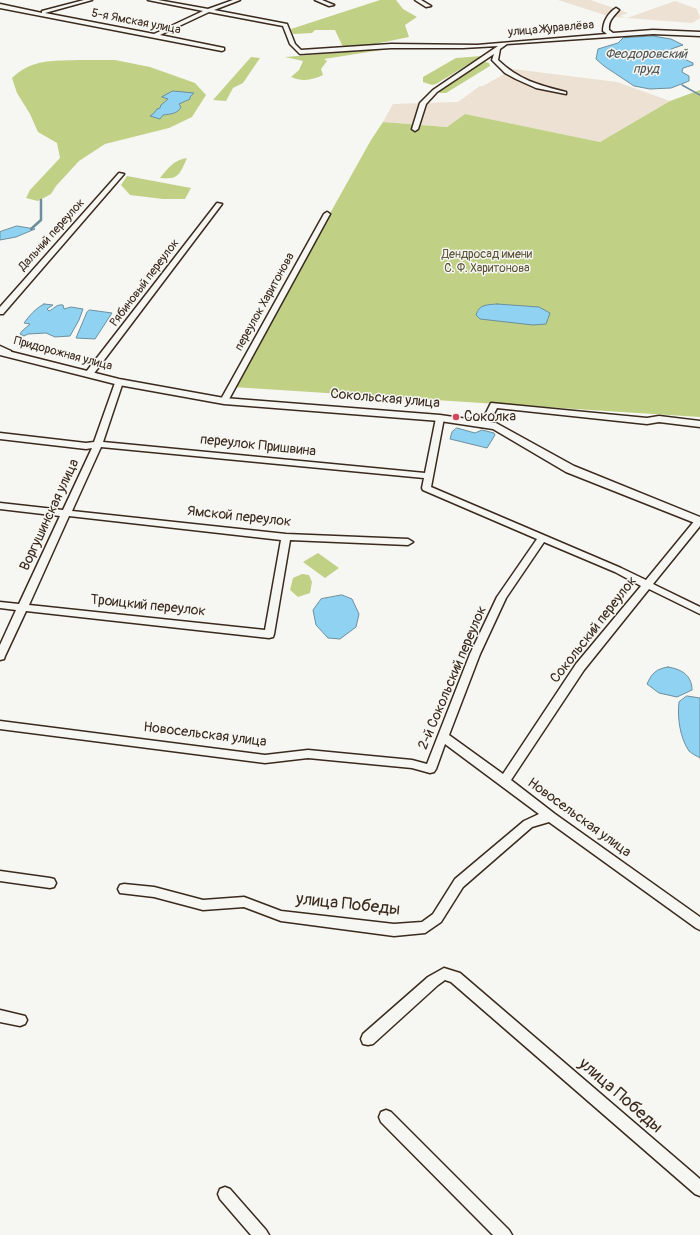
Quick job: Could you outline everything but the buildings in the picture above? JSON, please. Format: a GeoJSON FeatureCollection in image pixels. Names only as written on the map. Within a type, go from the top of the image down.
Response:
{"type":"FeatureCollection","features":[{"type":"Feature","properties":{"kind":"street"},"geometry":{"type":"LineString","coordinates":[[40,13],[90,0]]}},
{"type":"Feature","properties":{"kind":"street"},"geometry":{"type":"LineString","coordinates":[[150,0],[285,25],[293,44],[300,52],[335,51],[391,46],[488,46],[506,43]]}},
{"type":"Feature","properties":{"kind":"street"},"geometry":{"type":"LineString","coordinates":[[156,36],[208,11],[238,0]]}},
{"type":"Feature","properties":{"kind":"street"},"geometry":{"type":"LineString","coordinates":[[317,0],[331,5]]}},
{"type":"Feature","properties":{"kind":"street"},"geometry":{"type":"LineString","coordinates":[[417,0],[428,6]]}},
{"type":"Feature","properties":{"kind":"street","name":"5-я Ямская улица"},"geometry":{"type":"LineString","coordinates":[[0,6],[222,49]]}},
{"type":"Feature","properties":{"kind":"street"},"geometry":{"type":"LineString","coordinates":[[612,35],[606,31],[605,24],[616,10]]}},
{"type":"Feature","properties":{"kind":"street","name":"улица Журавлёва"},"geometry":{"type":"LineString","coordinates":[[416,127],[423,103],[435,90],[506,43],[653,32],[700,34]]}},
{"type":"Feature","properties":{"kind":"street"},"geometry":{"type":"LineString","coordinates":[[498,48],[495,60],[507,72],[538,86],[564,93]]}},
{"type":"Feature","properties":{"kind":"street","name":"Дальний переулок"},"geometry":{"type":"LineString","coordinates":[[0,312],[121,174]]}},
{"type":"Feature","properties":{"kind":"street","name":"Рябиновый переулок"},"geometry":{"type":"LineString","coordinates":[[89,374],[218,204]]}},
{"type":"Feature","properties":{"kind":"street","name":"переулок Харитонова"},"geometry":{"type":"LineString","coordinates":[[224,401],[326,214]]}},
{"type":"Feature","properties":{"kind":"street","name":"Придорожная улица"},"geometry":{"type":"LineString","coordinates":[[3,351],[119,382]]}},
{"type":"Feature","properties":{"kind":"street","name":"Сокольская улица"},"geometry":{"type":"LineString","coordinates":[[119,382],[224,401],[440,418],[496,426],[570,469],[700,521]]}},
{"type":"Feature","properties":{"kind":"street","name":"Воргушинская улица"},"geometry":{"type":"LineString","coordinates":[[0,656],[98,444],[119,382]]}},
{"type":"Feature","properties":{"kind":"street"},"geometry":{"type":"LineString","coordinates":[[484,425],[494,405],[596,416],[647,420],[659,419],[700,424]]}},
{"type":"Feature","properties":{"kind":"street"},"geometry":{"type":"LineString","coordinates":[[440,418],[426,488],[648,584],[700,611]]}},
{"type":"Feature","properties":{"kind":"street","name":"переулок Пришвина"},"geometry":{"type":"LineString","coordinates":[[0,436],[86,446],[98,444],[428,476]]}},
{"type":"Feature","properties":{"kind":"street","name":"Ямской переулок"},"geometry":{"type":"LineString","coordinates":[[0,506],[67,512],[286,537],[408,542]]}},
{"type":"Feature","properties":{"kind":"street","name":"Сокольский переулок"},"geometry":{"type":"LineString","coordinates":[[504,781],[580,667],[700,521]]}},
{"type":"Feature","properties":{"kind":"street","name":"Троицкий переулок"},"geometry":{"type":"LineString","coordinates":[[0,605],[269,634],[286,537]]}},
{"type":"Feature","properties":{"kind":"street","name":"2-й Сокольский переулок"},"geometry":{"type":"LineString","coordinates":[[430,769],[474,654],[502,597],[542,538]]}},
{"type":"Feature","properties":{"kind":"street","name":"Новосельская улица"},"geometry":{"type":"LineString","coordinates":[[0,725],[265,759],[308,754],[412,764],[430,769]]}},
{"type":"Feature","properties":{"kind":"street","name":"Новосельская улица"},"geometry":{"type":"LineString","coordinates":[[442,736],[504,781],[551,818],[700,923]]}},
{"type":"Feature","properties":{"kind":"street","name":"улица Победы"},"geometry":{"type":"LineString","coordinates":[[124,889],[154,892],[203,905],[244,902],[281,916],[394,930],[425,927],[437,918],[459,884],[528,824],[540,819],[551,818]]}},
{"type":"Feature","properties":{"kind":"street"},"geometry":{"type":"LineString","coordinates":[[0,876],[50,884]]}},
{"type":"Feature","properties":{"kind":"street","name":"улица Победы"},"geometry":{"type":"LineString","coordinates":[[368,1039],[433,981],[444,974],[455,977],[700,1189]]}},
{"type":"Feature","properties":{"kind":"street"},"geometry":{"type":"LineString","coordinates":[[0,1016],[20,1020]]}},
{"type":"Feature","properties":{"kind":"street"},"geometry":{"type":"LineString","coordinates":[[386,1117],[504,1235]]}},
{"type":"Feature","properties":{"kind":"street"},"geometry":{"type":"LineString","coordinates":[[225,1194],[261,1235]]}},
{"type":"Feature","properties":{"kind":"shaded area"},"geometry":{"type":"Polygon","coordinates":[[[558,0],[590,0],[628,13],[620,16],[627,18],[605,18],[608,16],[558,0]]]}},
{"type":"Feature","properties":{"kind":"shaded area"},"geometry":{"type":"Polygon","coordinates":[[[675,1],[697,9],[700,18],[692,23],[627,18],[675,1]]]}},
{"type":"Feature","properties":{"kind":"shaded area"},"geometry":{"type":"Polygon","coordinates":[[[513,69],[617,82],[670,101],[600,142],[465,114],[447,127],[383,122],[393,104],[458,102],[480,86],[483,86],[513,69]]]}},
{"type":"Feature","properties":{"kind":"green space"},"geometry":{"type":"Polygon","coordinates":[[[380,0],[396,0],[403,9],[417,17],[405,25],[409,37],[360,47],[343,47],[335,30],[315,30],[312,33],[293,34],[291,29],[380,0]]]}},
{"type":"Feature","properties":{"kind":"green space"},"geometry":{"type":"Polygon","coordinates":[[[394,48],[324,59],[327,61],[321,69],[323,75],[307,80],[299,80],[291,77],[299,70],[303,61],[285,57],[394,48]]]}},
{"type":"Feature","properties":{"kind":"green space"},"geometry":{"type":"Polygon","coordinates":[[[482,56],[436,84],[432,85],[423,82],[423,77],[456,58],[482,56]]]}},
{"type":"Feature","properties":{"kind":"green space"},"geometry":{"type":"Polygon","coordinates":[[[251,57],[260,58],[243,83],[233,88],[226,101],[213,100],[251,57]]]}},
{"type":"Feature","properties":{"kind":"green space"},"geometry":{"type":"Polygon","coordinates":[[[115,60],[150,67],[195,83],[206,95],[192,117],[169,128],[105,144],[79,161],[56,186],[51,194],[38,201],[26,198],[30,190],[60,158],[57,143],[38,132],[30,114],[17,93],[12,78],[27,67],[35,64],[51,61],[115,60]]]}},
{"type":"Feature","properties":{"kind":"green space"},"geometry":{"type":"Polygon","coordinates":[[[481,63],[489,63],[490,66],[446,93],[440,93],[438,91],[481,63]]]}},
{"type":"Feature","properties":{"kind":"green space","name":"Дендросад имени С. Ф. Харитонова"},"geometry":{"type":"Polygon","coordinates":[[[700,90],[700,417],[233,387],[371,140],[383,122],[447,127],[465,114],[600,142],[670,101],[700,90]]]}},
{"type":"Feature","properties":{"kind":"green space"},"geometry":{"type":"Polygon","coordinates":[[[187,158],[178,175],[171,178],[160,178],[175,163],[187,158]]]}},
{"type":"Feature","properties":{"kind":"green space"},"geometry":{"type":"Polygon","coordinates":[[[127,176],[191,188],[185,199],[163,199],[130,195],[121,185],[127,176]]]}},
{"type":"Feature","properties":{"kind":"green space"},"geometry":{"type":"Polygon","coordinates":[[[318,553],[339,568],[325,578],[303,562],[318,553]]]}},
{"type":"Feature","properties":{"kind":"green space"},"geometry":{"type":"Polygon","coordinates":[[[302,574],[309,575],[312,582],[310,593],[298,597],[290,590],[293,578],[302,574]]]}},
{"type":"Feature","properties":{"kind":"water","name":"Феодоровский пруд"},"geometry":{"type":"Polygon","coordinates":[[[653,36],[671,39],[683,45],[671,49],[678,56],[693,63],[693,65],[683,68],[682,72],[689,76],[689,81],[671,88],[650,89],[634,86],[596,59],[598,49],[618,43],[623,38],[653,36]]]}},
{"type":"Feature","properties":{"kind":"water"},"geometry":{"type":"Polygon","coordinates":[[[173,91],[194,93],[190,99],[179,104],[181,107],[176,112],[163,115],[160,119],[150,116],[168,99],[162,97],[173,91]]]}},
{"type":"Feature","properties":{"kind":"water"},"geometry":{"type":"Polygon","coordinates":[[[17,226],[35,229],[16,237],[0,240],[0,232],[17,226]]]}},
{"type":"Feature","properties":{"kind":"water"},"geometry":{"type":"Polygon","coordinates":[[[44,304],[53,305],[47,309],[49,311],[61,305],[63,305],[64,309],[71,307],[83,309],[70,336],[55,337],[46,333],[28,334],[24,336],[20,334],[30,324],[24,323],[28,317],[44,304]]]}},
{"type":"Feature","properties":{"kind":"water"},"geometry":{"type":"Polygon","coordinates":[[[497,304],[539,307],[550,313],[546,324],[533,325],[480,319],[476,315],[477,311],[481,307],[497,304]]]}},
{"type":"Feature","properties":{"kind":"water"},"geometry":{"type":"Polygon","coordinates":[[[90,310],[112,313],[95,339],[76,338],[87,312],[90,310]]]}},
{"type":"Feature","properties":{"kind":"water"},"geometry":{"type":"Polygon","coordinates":[[[457,428],[475,433],[482,430],[494,433],[495,435],[487,448],[450,439],[452,432],[457,428]]]}},
{"type":"Feature","properties":{"kind":"water"},"geometry":{"type":"Polygon","coordinates":[[[342,595],[352,599],[359,614],[356,627],[340,639],[328,638],[316,625],[313,610],[321,599],[342,595]]]}},
{"type":"Feature","properties":{"kind":"water"},"geometry":{"type":"Polygon","coordinates":[[[668,667],[677,669],[685,674],[690,680],[692,690],[677,697],[659,693],[647,684],[655,672],[668,667]]]}},
{"type":"Feature","properties":{"kind":"water"},"geometry":{"type":"Polygon","coordinates":[[[687,696],[700,698],[700,758],[689,751],[683,740],[680,727],[678,714],[679,702],[687,696]]]}},
{"type":"Feature","properties":{"kind":"waterway"},"geometry":{"type":"LineString","coordinates":[[682,85],[700,95]]}},
{"type":"Feature","properties":{"kind":"waterway"},"geometry":{"type":"LineString","coordinates":[[31,229],[41,220],[41,200]]}},
{"type":"Feature","properties":{"kind":"place","name":"Соколка"},"geometry":{"type":"Point","coordinates":[456,417]}}]}
